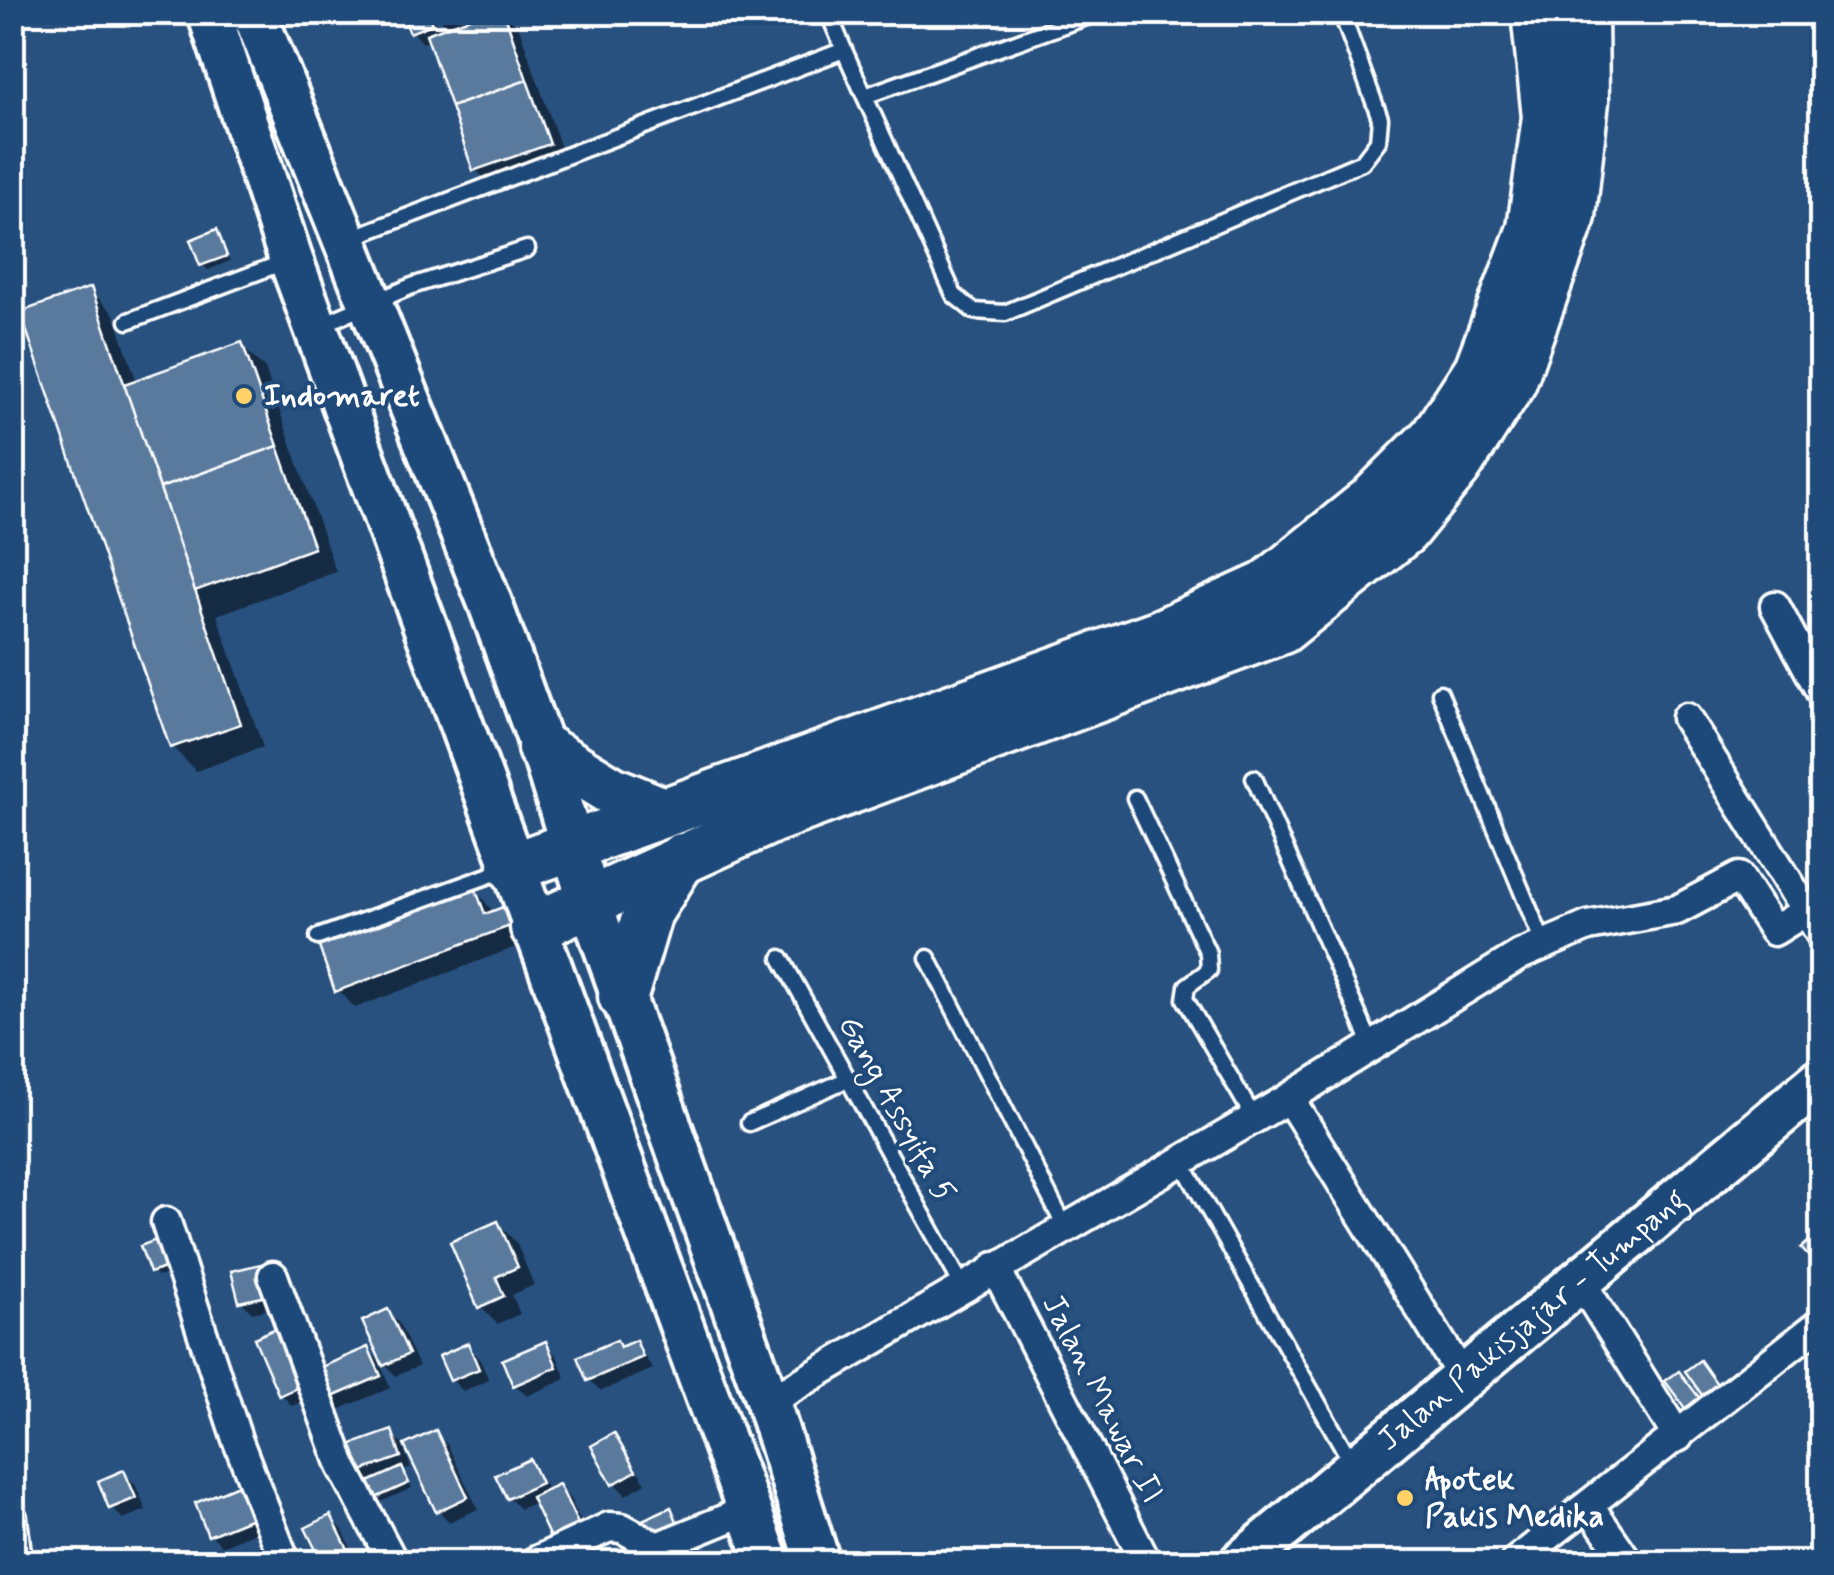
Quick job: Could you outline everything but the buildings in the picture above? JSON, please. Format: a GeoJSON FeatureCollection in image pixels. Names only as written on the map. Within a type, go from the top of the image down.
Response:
{"type":"FeatureCollection","features":[{"type":"Feature","properties":{"kind":"highway"},"geometry":{"type":"LineString","coordinates":[[512,867],[1160,634],[1266,586],[1373,499],[1434,438],[1479,368],[1532,229],[1548,117],[1536,12]]}},
{"type":"Feature","properties":{"kind":"highway"},"geometry":{"type":"LineString","coordinates":[[535,926],[773,818],[1282,629],[1404,531],[1457,466],[1512,381],[1570,216],[1584,101],[1583,12]]}},
{"type":"Feature","properties":{"kind":"highway"},"geometry":{"type":"LineString","coordinates":[[542,748],[612,791],[663,812]]}},
{"type":"Feature","properties":{"kind":"highway"},"geometry":{"type":"LineString","coordinates":[[622,996],[648,912],[682,858]]}},
{"type":"Feature","properties":{"kind":"main road"},"geometry":{"type":"LineString","coordinates":[[209,12],[315,327],[768,1562]]}},
{"type":"Feature","properties":{"kind":"main road"},"geometry":{"type":"LineString","coordinates":[[261,15],[368,306],[490,603],[542,748],[622,996],[768,1402],[818,1562]]}},
{"type":"Feature","properties":{"kind":"main road","name":"Jalan Pakisjajar - Tumpang"},"geometry":{"type":"LineString","coordinates":[[1242,1562],[1822,1078]]}},
{"type":"Feature","properties":{"kind":"street"},"geometry":{"type":"LineString","coordinates":[[1775,606],[1822,694]]}},
{"type":"Feature","properties":{"kind":"street"},"geometry":{"type":"LineString","coordinates":[[1686,718],[1822,936]]}},
{"type":"Feature","properties":{"kind":"street"},"geometry":{"type":"LineString","coordinates":[[768,1402],[1544,945],[1588,926],[1677,910],[1739,877],[1774,930],[1806,910]]}},
{"type":"Feature","properties":{"kind":"street"},"geometry":{"type":"LineString","coordinates":[[1289,1098],[1464,1379]]}},
{"type":"Feature","properties":{"kind":"street"},"geometry":{"type":"LineString","coordinates":[[166,1222],[237,1440],[285,1562]]}},
{"type":"Feature","properties":{"kind":"street","name":"Jalan Mawar II"},"geometry":{"type":"LineString","coordinates":[[995,1267],[1146,1562]]}},
{"type":"Feature","properties":{"kind":"street"},"geometry":{"type":"LineString","coordinates":[[273,1276],[342,1466],[392,1562]]}},
{"type":"Feature","properties":{"kind":"street"},"geometry":{"type":"LineString","coordinates":[[1581,1282],[1678,1437]]}},
{"type":"Feature","properties":{"kind":"street"},"geometry":{"type":"LineString","coordinates":[[1515,1562],[1822,1322]]}},
{"type":"Feature","properties":{"kind":"street"},"geometry":{"type":"LineString","coordinates":[[1589,1506],[1628,1562]]}},
{"type":"Feature","properties":{"kind":"street"},"geometry":{"type":"LineString","coordinates":[[534,1562],[609,1527],[622,1528],[657,1547],[748,1510]]}},
{"type":"Feature","properties":{"kind":"street"},"geometry":{"type":"LineString","coordinates":[[12,1518],[17,1562]]}},
{"type":"Feature","properties":{"kind":"lane"},"geometry":{"type":"LineString","coordinates":[[828,12],[954,295],[974,310],[1005,313],[1362,162],[1378,141],[1380,118],[1341,12]]}},
{"type":"Feature","properties":{"kind":"lane"},"geometry":{"type":"LineString","coordinates":[[865,96],[1100,12]]}},
{"type":"Feature","properties":{"kind":"lane"},"geometry":{"type":"LineString","coordinates":[[344,241],[844,50]]}},
{"type":"Feature","properties":{"kind":"lane"},"geometry":{"type":"LineString","coordinates":[[315,327],[412,286],[528,250]]}},
{"type":"Feature","properties":{"kind":"lane"},"geometry":{"type":"LineString","coordinates":[[128,320],[291,260]]}},
{"type":"Feature","properties":{"kind":"lane"},"geometry":{"type":"LineString","coordinates":[[1440,693],[1544,945]]}},
{"type":"Feature","properties":{"kind":"lane"},"geometry":{"type":"LineString","coordinates":[[1254,778],[1372,1046]]}},
{"type":"Feature","properties":{"kind":"lane"},"geometry":{"type":"LineString","coordinates":[[1135,798],[1208,954],[1209,970],[1188,986],[1186,999],[1254,1118]]}},
{"type":"Feature","properties":{"kind":"lane"},"geometry":{"type":"LineString","coordinates":[[318,937],[512,867]]}},
{"type":"Feature","properties":{"kind":"lane","name":"Gang Assyifa 5"},"geometry":{"type":"LineString","coordinates":[[781,958],[963,1287]]}},
{"type":"Feature","properties":{"kind":"lane"},"geometry":{"type":"LineString","coordinates":[[928,958],[1066,1227]]}},
{"type":"Feature","properties":{"kind":"lane"},"geometry":{"type":"LineString","coordinates":[[750,1123],[848,1079]]}},
{"type":"Feature","properties":{"kind":"lane"},"geometry":{"type":"LineString","coordinates":[[1181,1161],[1355,1469]]}},
{"type":"Feature","properties":{"kind":"place","name":"Indomaret"},"geometry":{"type":"Point","coordinates":[244,396]}},
{"type":"Feature","properties":{"kind":"place","name":"Apotek Pakis Medika"},"geometry":{"type":"Point","coordinates":[1405,1498]}}]}
